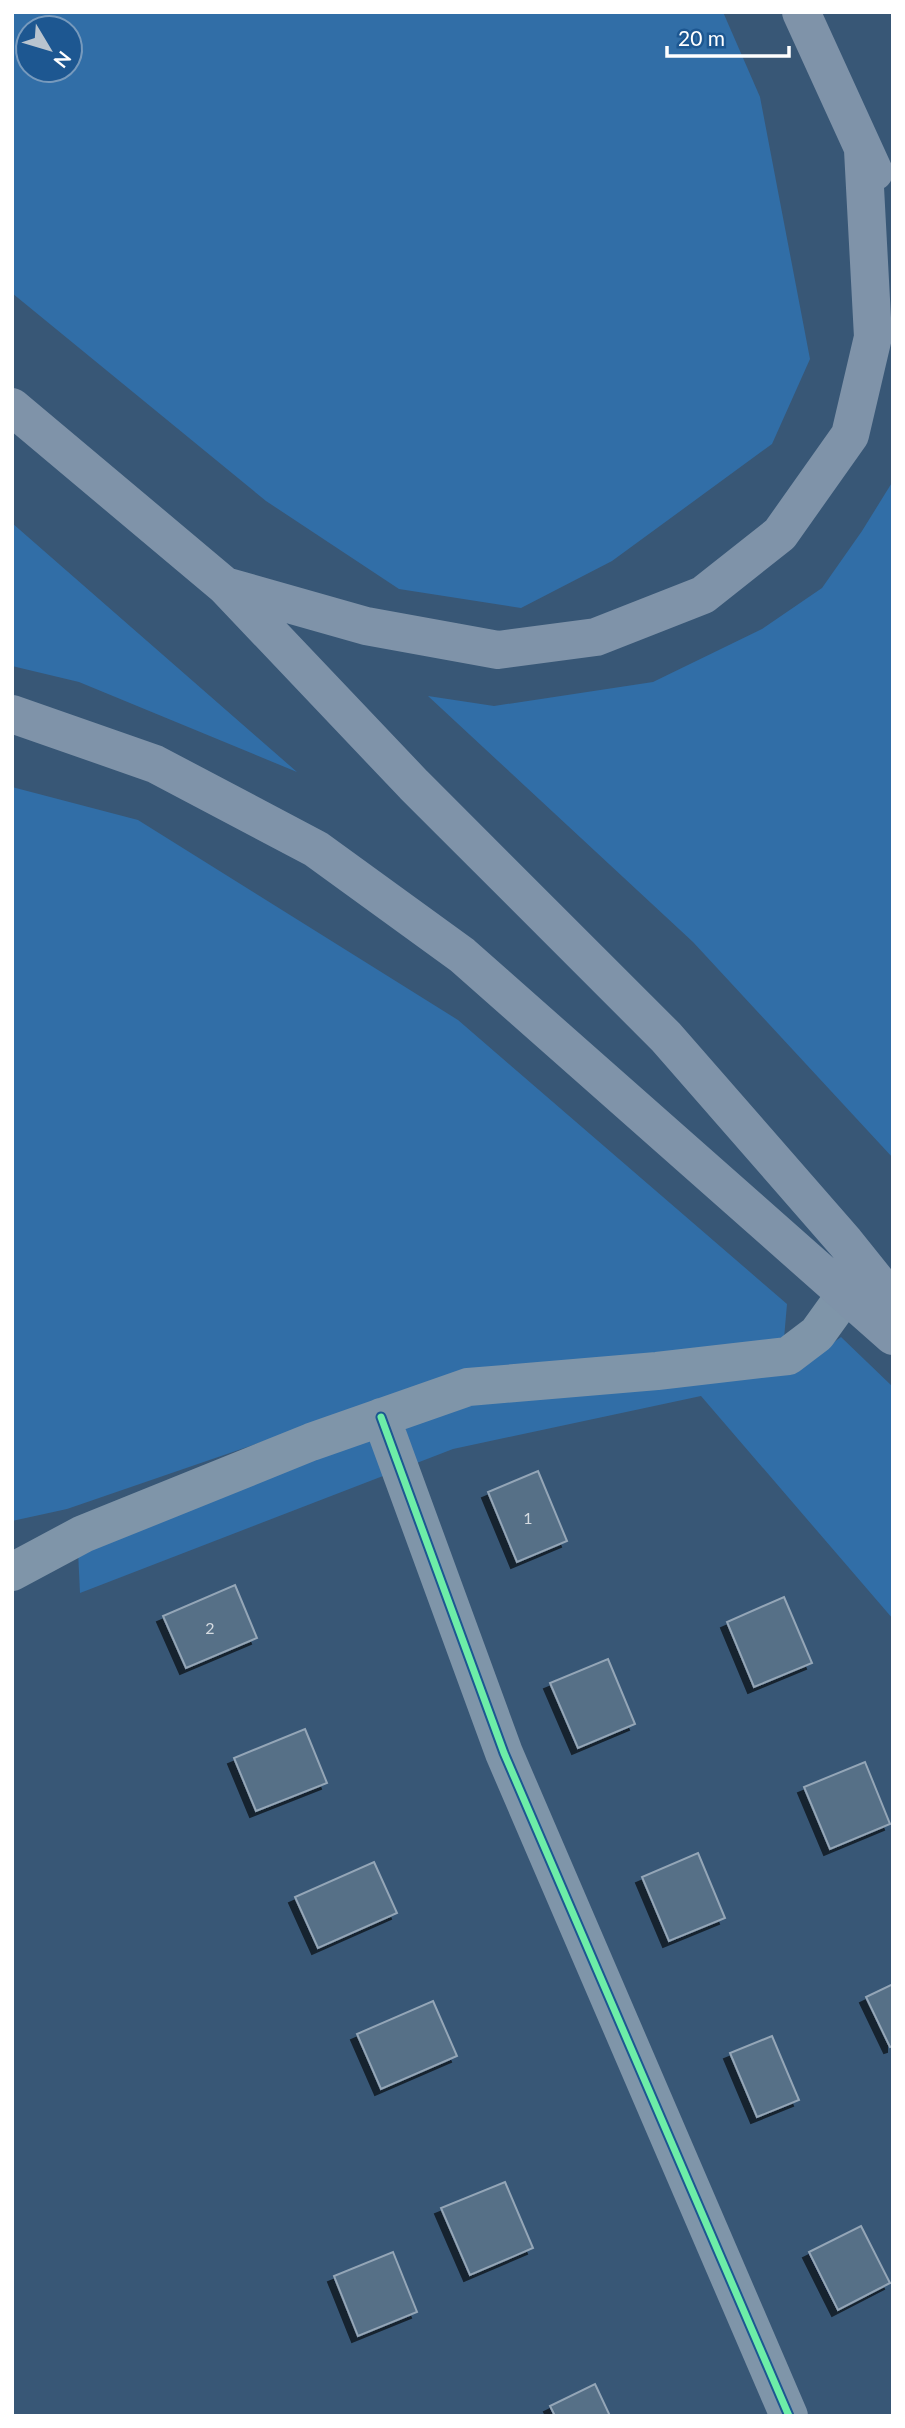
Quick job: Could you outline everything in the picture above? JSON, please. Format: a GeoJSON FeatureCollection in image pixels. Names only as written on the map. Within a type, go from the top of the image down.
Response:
{"type":"FeatureCollection","features":[{"type":"Feature","properties":{"kind":"main road"},"geometry":{"type":"LineString","coordinates":[[801,12],[893,212]]}},
{"type":"Feature","properties":{"kind":"main road"},"geometry":{"type":"LineString","coordinates":[[225,586],[366,626],[498,650],[596,637],[703,595],[780,534],[850,435],[873,337],[863,150]]}},
{"type":"Feature","properties":{"kind":"main road"},"geometry":{"type":"LineString","coordinates":[[12,407],[225,586],[414,785],[666,1037],[845,1242],[893,1302]]}},
{"type":"Feature","properties":{"kind":"main road"},"geometry":{"type":"LineString","coordinates":[[12,714],[155,764],[316,849],[462,955],[893,1336]]}},
{"type":"Feature","properties":{"kind":"street"},"geometry":{"type":"LineString","coordinates":[[12,1572],[83,1534],[311,1442],[468,1387],[657,1371],[788,1356],[817,1334],[845,1295]]}},
{"type":"Feature","properties":{"kind":"street"},"geometry":{"type":"LineString","coordinates":[[381,1417],[504,1753],[789,2416]]}},
{"type":"Feature","properties":{"kind":"shaded area"},"geometry":{"type":"Polygon","coordinates":[[[12,12],[723,12],[760,97],[810,359],[772,444],[612,561],[521,608],[399,589],[266,501],[12,293],[12,12]]]}},
{"type":"Feature","properties":{"kind":"shaded area"},"geometry":{"type":"Polygon","coordinates":[[[893,481],[893,1158],[693,942],[428,696],[494,706],[653,682],[762,629],[822,588],[893,481]]]}},
{"type":"Feature","properties":{"kind":"shaded area"},"geometry":{"type":"Polygon","coordinates":[[[12,523],[297,772],[79,682],[12,666],[12,523]]]}},
{"type":"Feature","properties":{"kind":"shaded area"},"geometry":{"type":"Polygon","coordinates":[[[12,787],[138,820],[458,1020],[787,1304],[783,1350],[456,1375],[67,1509],[12,1521],[12,787]]]}},
{"type":"Feature","properties":{"kind":"shaded area"},"geometry":{"type":"Polygon","coordinates":[[[841,1337],[893,1387],[893,1619],[701,1396],[453,1449],[80,1593],[78,1551],[434,1408],[818,1354],[841,1337]]]}},
{"type":"Feature","properties":{"kind":"building"},"geometry":{"type":"Polygon","coordinates":[[[538,1471],[567,1541],[517,1562],[488,1492],[538,1471]]]}},
{"type":"Feature","properties":{"kind":"building"},"geometry":{"type":"Polygon","coordinates":[[[235,1585],[257,1638],[186,1668],[163,1616],[235,1585]]]}},
{"type":"Feature","properties":{"kind":"building"},"geometry":{"type":"Polygon","coordinates":[[[784,1597],[812,1663],[754,1687],[727,1622],[784,1597]]]}},
{"type":"Feature","properties":{"kind":"building"},"geometry":{"type":"Polygon","coordinates":[[[608,1659],[635,1724],[578,1748],[550,1683],[608,1659]]]}},
{"type":"Feature","properties":{"kind":"building"},"geometry":{"type":"Polygon","coordinates":[[[305,1729],[327,1783],[256,1811],[234,1758],[305,1729]]]}},
{"type":"Feature","properties":{"kind":"building"},"geometry":{"type":"Polygon","coordinates":[[[865,1762],[890,1824],[830,1849],[804,1787],[865,1762]]]}},
{"type":"Feature","properties":{"kind":"building"},"geometry":{"type":"Polygon","coordinates":[[[698,1853],[725,1918],[669,1941],[642,1877],[698,1853]]]}},
{"type":"Feature","properties":{"kind":"building"},"geometry":{"type":"Polygon","coordinates":[[[374,1862],[397,1913],[318,1948],[295,1897],[374,1862]]]}},
{"type":"Feature","properties":{"kind":"building"},"geometry":{"type":"Polygon","coordinates":[[[893,1984],[893,2046],[890,2047],[866,1997],[893,1984]]]}},
{"type":"Feature","properties":{"kind":"building"},"geometry":{"type":"Polygon","coordinates":[[[433,2001],[457,2056],[381,2089],[357,2034],[433,2001]]]}},
{"type":"Feature","properties":{"kind":"building"},"geometry":{"type":"Polygon","coordinates":[[[772,2036],[799,2100],[757,2117],[730,2053],[772,2036]]]}},
{"type":"Feature","properties":{"kind":"building"},"geometry":{"type":"Polygon","coordinates":[[[505,2182],[533,2248],[470,2275],[441,2208],[505,2182]]]}},
{"type":"Feature","properties":{"kind":"building"},"geometry":{"type":"Polygon","coordinates":[[[861,2226],[890,2283],[838,2310],[809,2252],[861,2226]]]}},
{"type":"Feature","properties":{"kind":"building"},"geometry":{"type":"Polygon","coordinates":[[[393,2252],[417,2312],[358,2336],[334,2276],[393,2252]]]}},
{"type":"Feature","properties":{"kind":"building"},"geometry":{"type":"Polygon","coordinates":[[[595,2384],[610,2416],[555,2416],[550,2406],[595,2384]]]}},
{"type":"Feature","properties":{"kind":"cycle path"},"geometry":{"type":"LineString","coordinates":[[381,1417],[504,1753],[789,2416]]}}]}
